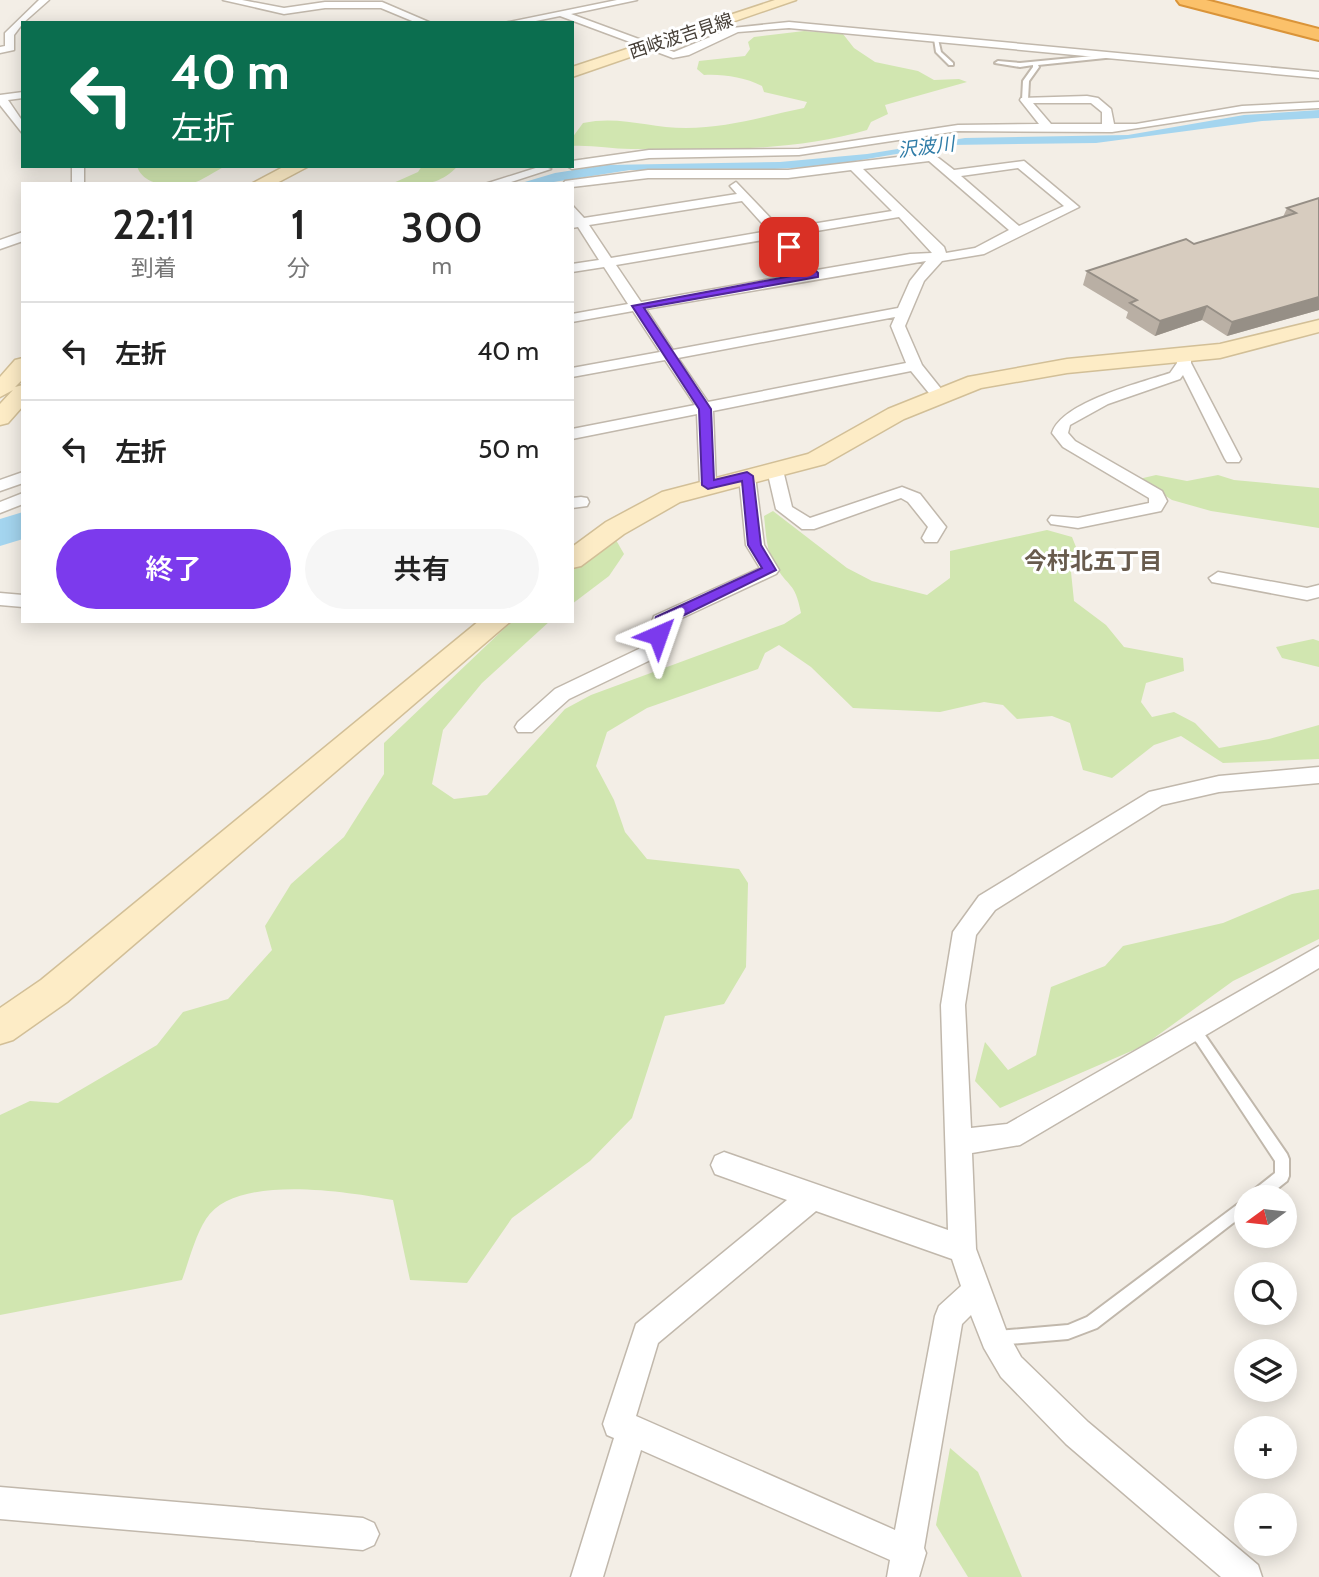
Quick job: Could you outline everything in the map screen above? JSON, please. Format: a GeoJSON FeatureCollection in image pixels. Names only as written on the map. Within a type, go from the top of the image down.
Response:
{"type":"FeatureCollection","features":[{"type":"Feature","properties":{"kind":"highway"},"geometry":{"type":"LineString","coordinates":[[1186,0],[1319,35]]}},
{"type":"Feature","properties":{"kind":"street"},"geometry":{"type":"LineString","coordinates":[[22,21],[44,0]]}},
{"type":"Feature","properties":{"kind":"street"},"geometry":{"type":"LineString","coordinates":[[228,0],[284,11],[324,5],[382,3],[422,21]]}},
{"type":"Feature","properties":{"kind":"street"},"geometry":{"type":"LineString","coordinates":[[521,21],[632,0]]}},
{"type":"Feature","properties":{"kind":"street","name":"西岐波吉見線"},"geometry":{"type":"LineString","coordinates":[[574,71],[759,0]]}},
{"type":"Feature","properties":{"kind":"street","name":"西岐波吉見線"},"geometry":{"type":"LineString","coordinates":[[574,61],[789,0]]}},
{"type":"Feature","properties":{"kind":"street"},"geometry":{"type":"LineString","coordinates":[[562,14],[664,54],[682,55],[718,35],[741,28],[769,25],[1319,75]]}},
{"type":"Feature","properties":{"kind":"street"},"geometry":{"type":"LineString","coordinates":[[0,50],[10,48],[9,36],[21,22]]}},
{"type":"Feature","properties":{"kind":"street"},"geometry":{"type":"LineString","coordinates":[[21,95],[1,98],[21,128]]}},
{"type":"Feature","properties":{"kind":"street"},"geometry":{"type":"LineString","coordinates":[[1025,100],[1048,128]]}},
{"type":"Feature","properties":{"kind":"street"},"geometry":{"type":"LineString","coordinates":[[1025,100],[1094,100],[1107,111],[1108,125],[1112,128]]}},
{"type":"Feature","properties":{"kind":"street"},"geometry":{"type":"LineString","coordinates":[[574,165],[649,154],[799,152],[958,128],[1112,128],[1154,125],[1242,109],[1319,105]]}},
{"type":"Feature","properties":{"kind":"street"},"geometry":{"type":"LineString","coordinates":[[571,182],[648,174],[729,175],[856,168],[932,157],[1017,231]]}},
{"type":"Feature","properties":{"kind":"street"},"geometry":{"type":"LineString","coordinates":[[574,318],[910,258],[953,258],[978,254],[1017,231],[1073,207],[1020,164],[951,174]]}},
{"type":"Feature","properties":{"kind":"street"},"geometry":{"type":"LineString","coordinates":[[240,182],[269,168]]}},
{"type":"Feature","properties":{"kind":"street"},"geometry":{"type":"LineString","coordinates":[[264,182],[296,168]]}},
{"type":"Feature","properties":{"kind":"street"},"geometry":{"type":"LineString","coordinates":[[499,182],[554,168]]}},
{"type":"Feature","properties":{"kind":"street"},"geometry":{"type":"LineString","coordinates":[[856,168],[939,250],[939,257]]}},
{"type":"Feature","properties":{"kind":"street"},"geometry":{"type":"LineString","coordinates":[[546,170],[560,182]]}},
{"type":"Feature","properties":{"kind":"street"},"geometry":{"type":"LineString","coordinates":[[729,175],[744,197],[814,275]]}},
{"type":"Feature","properties":{"kind":"street"},"geometry":{"type":"LineString","coordinates":[[577,224],[744,197]]}},
{"type":"Feature","properties":{"kind":"street"},"geometry":{"type":"LineString","coordinates":[[574,268],[902,213]]}},
{"type":"Feature","properties":{"kind":"street"},"geometry":{"type":"LineString","coordinates":[[577,224],[608,262],[705,409],[708,485]]}},
{"type":"Feature","properties":{"kind":"street"},"geometry":{"type":"LineString","coordinates":[[0,245],[21,237]]}},
{"type":"Feature","properties":{"kind":"street"},"geometry":{"type":"LineString","coordinates":[[938,395],[915,366],[898,326],[920,271],[939,257]]}},
{"type":"Feature","properties":{"kind":"street"},"geometry":{"type":"LineString","coordinates":[[574,373],[905,311]]}},
{"type":"Feature","properties":{"kind":"street"},"geometry":{"type":"LineString","coordinates":[[574,559],[642,512],[708,485],[775,470],[830,453],[938,395],[976,382],[1034,370],[1184,360],[1319,326]]}},
{"type":"Feature","properties":{"kind":"street"},"geometry":{"type":"LineString","coordinates":[[1184,360],[1233,459]]}},
{"type":"Feature","properties":{"kind":"street"},"geometry":{"type":"LineString","coordinates":[[1057,520],[1078,523],[1155,507],[1159,501],[1156,495],[1069,444],[1060,433],[1063,423],[1103,401],[1175,376],[1184,360]]}},
{"type":"Feature","properties":{"kind":"street"},"geometry":{"type":"LineString","coordinates":[[574,434],[915,366]]}},
{"type":"Feature","properties":{"kind":"street"},"geometry":{"type":"LineString","coordinates":[[0,418],[6,389],[21,368]]}},
{"type":"Feature","properties":{"kind":"street"},"geometry":{"type":"LineString","coordinates":[[775,470],[784,509],[807,525],[902,492],[914,498],[937,527],[931,538]]}},
{"type":"Feature","properties":{"kind":"street"},"geometry":{"type":"LineString","coordinates":[[525,727],[562,694],[654,650],[661,620],[770,570],[755,545],[747,476]]}},
{"type":"Feature","properties":{"kind":"street"},"geometry":{"type":"LineString","coordinates":[[0,486],[21,478]]}},
{"type":"Feature","properties":{"kind":"street"},"geometry":{"type":"LineString","coordinates":[[0,508],[21,499]]}},
{"type":"Feature","properties":{"kind":"street"},"geometry":{"type":"LineString","coordinates":[[1218,578],[1307,594],[1319,591]]}},
{"type":"Feature","properties":{"kind":"street"},"geometry":{"type":"LineString","coordinates":[[0,599],[21,601]]}},
{"type":"Feature","properties":{"kind":"street"},"geometry":{"type":"LineString","coordinates":[[0,1028],[54,991],[352,739],[495,623]]}},
{"type":"Feature","properties":{"kind":"street"},"geometry":{"type":"LineString","coordinates":[[1246,1577],[1077,1433],[1011,1367],[994,1338],[975,1293],[962,1249],[953,1005],[958,956],[965,932],[987,904],[1156,798],[1219,784],[1319,775]]}},
{"type":"Feature","properties":{"kind":"street"},"geometry":{"type":"LineString","coordinates":[[956,1142],[1011,1136],[1319,956]]}},
{"type":"Feature","properties":{"kind":"street"},"geometry":{"type":"LineString","coordinates":[[724,1165],[962,1249]]}},
{"type":"Feature","properties":{"kind":"street"},"geometry":{"type":"LineString","coordinates":[[813,1196],[646,1334],[618,1424],[907,1565],[949,1317],[975,1293]]}},
{"type":"Feature","properties":{"kind":"street"},"geometry":{"type":"LineString","coordinates":[[587,1577],[632,1430]]}},
{"type":"Feature","properties":{"kind":"street"},"geometry":{"type":"LineString","coordinates":[[0,1503],[363,1534]]}},
{"type":"Feature","properties":{"kind":"lane"},"geometry":{"type":"LineString","coordinates":[[936,39],[939,52],[951,64]]}},
{"type":"Feature","properties":{"kind":"lane"},"geometry":{"type":"LineString","coordinates":[[998,63],[1034,63],[1113,56]]}},
{"type":"Feature","properties":{"kind":"lane"},"geometry":{"type":"LineString","coordinates":[[1025,100],[1026,81],[1036,67],[1034,63]]}},
{"type":"Feature","properties":{"kind":"lane"},"geometry":{"type":"LineString","coordinates":[[1190,1029],[1201,1040],[1282,1158],[1282,1176],[1271,1185]]}},
{"type":"Feature","properties":{"kind":"lane"},"geometry":{"type":"LineString","coordinates":[[994,1338],[1068,1332],[1092,1323],[1234,1214]]}},
{"type":"Feature","properties":{"kind":"green space"},"geometry":{"type":"Polygon","coordinates":[[[804,31],[843,34],[854,48],[875,62],[918,71],[934,80],[959,79],[967,82],[885,105],[888,114],[871,122],[867,130],[809,142],[720,149],[574,146],[574,135],[583,123],[609,120],[686,128],[701,127],[731,124],[804,108],[807,102],[764,92],[762,86],[748,80],[704,75],[697,69],[699,61],[745,56],[750,49],[748,42],[754,37],[804,31]]]}},
{"type":"Feature","properties":{"kind":"green space"},"geometry":{"type":"Polygon","coordinates":[[[138,168],[222,168],[197,182],[154,182],[138,168]]]}},
{"type":"Feature","properties":{"kind":"green space"},"geometry":{"type":"Polygon","coordinates":[[[421,168],[456,168],[432,182],[396,182],[418,172],[421,168]]]}},
{"type":"Feature","properties":{"kind":"green space"},"geometry":{"type":"Polygon","coordinates":[[[1156,475],[1187,481],[1218,475],[1234,480],[1319,488],[1319,528],[1211,511],[1172,500],[1139,479],[1156,475]]]}},
{"type":"Feature","properties":{"kind":"green space"},"geometry":{"type":"Polygon","coordinates":[[[773,511],[847,568],[872,581],[927,595],[950,578],[950,551],[1047,530],[1072,537],[1078,552],[1071,572],[1074,601],[1106,625],[1124,647],[1183,658],[1184,671],[1146,683],[1141,702],[1152,717],[1174,712],[1195,723],[1219,748],[1269,739],[1319,725],[1319,759],[1223,763],[1181,736],[1154,745],[1112,778],[1083,770],[1070,723],[1052,716],[1017,719],[1003,705],[984,702],[940,712],[853,708],[811,667],[779,645],[765,653],[758,669],[647,708],[607,732],[596,766],[614,800],[625,832],[647,859],[739,869],[748,883],[746,967],[724,1004],[665,1016],[632,1118],[590,1161],[512,1218],[467,1283],[410,1280],[393,1200],[293,1189],[241,1196],[220,1205],[202,1226],[182,1280],[0,1315],[0,1115],[30,1101],[58,1103],[157,1045],[183,1012],[228,999],[272,950],[265,926],[291,884],[344,837],[384,774],[384,743],[510,623],[548,623],[482,683],[443,730],[432,784],[454,799],[487,795],[565,709],[591,695],[784,624],[801,613],[794,590],[772,559],[764,516],[773,511]]]}},
{"type":"Feature","properties":{"kind":"green space"},"geometry":{"type":"Polygon","coordinates":[[[616,540],[624,554],[609,576],[574,602],[574,568],[616,540]]]}},
{"type":"Feature","properties":{"kind":"green space"},"geometry":{"type":"Polygon","coordinates":[[[1313,639],[1319,641],[1319,667],[1282,658],[1276,647],[1313,639]]]}},
{"type":"Feature","properties":{"kind":"green space"},"geometry":{"type":"Polygon","coordinates":[[[1319,889],[1319,939],[1233,981],[1143,1046],[1000,1108],[975,1081],[985,1042],[1008,1070],[1036,1055],[1051,987],[1105,966],[1123,946],[1223,923],[1292,894],[1319,889]]]}},
{"type":"Feature","properties":{"kind":"green space"},"geometry":{"type":"Polygon","coordinates":[[[950,1448],[978,1472],[1022,1577],[968,1577],[936,1525],[950,1448]]]}},
{"type":"Feature","properties":{"kind":"water"},"geometry":{"type":"Polygon","coordinates":[[[1319,110],[1319,118],[1262,121],[1096,143],[949,145],[826,166],[758,170],[630,170],[554,182],[525,182],[555,173],[606,165],[780,162],[867,154],[965,138],[1128,135],[1244,115],[1319,110]]]}},
{"type":"Feature","properties":{"kind":"building"},"geometry":{"type":"Polygon","coordinates":[[[1319,198],[1319,297],[1232,322],[1207,306],[1160,321],[1130,303],[1137,300],[1087,271],[1186,239],[1194,244],[1296,213],[1287,208],[1319,198]]]}},
{"type":"Feature","properties":{"kind":"waterway","name":"沢波川"},"geometry":{"type":"LineString","coordinates":[[0,533],[21,525]]}},
{"type":"Feature","properties":{"kind":"district","name":"今村北五丁目"},"geometry":{"type":"Point","coordinates":[1093,561]}},
{"type":"Feature","properties":{"kind":"route"},"geometry":{"type":"LineString","coordinates":[[658,635],[661,620],[770,570],[755,545],[747,476],[708,485],[705,409],[638,306],[814,275],[789,247]]}}]}
